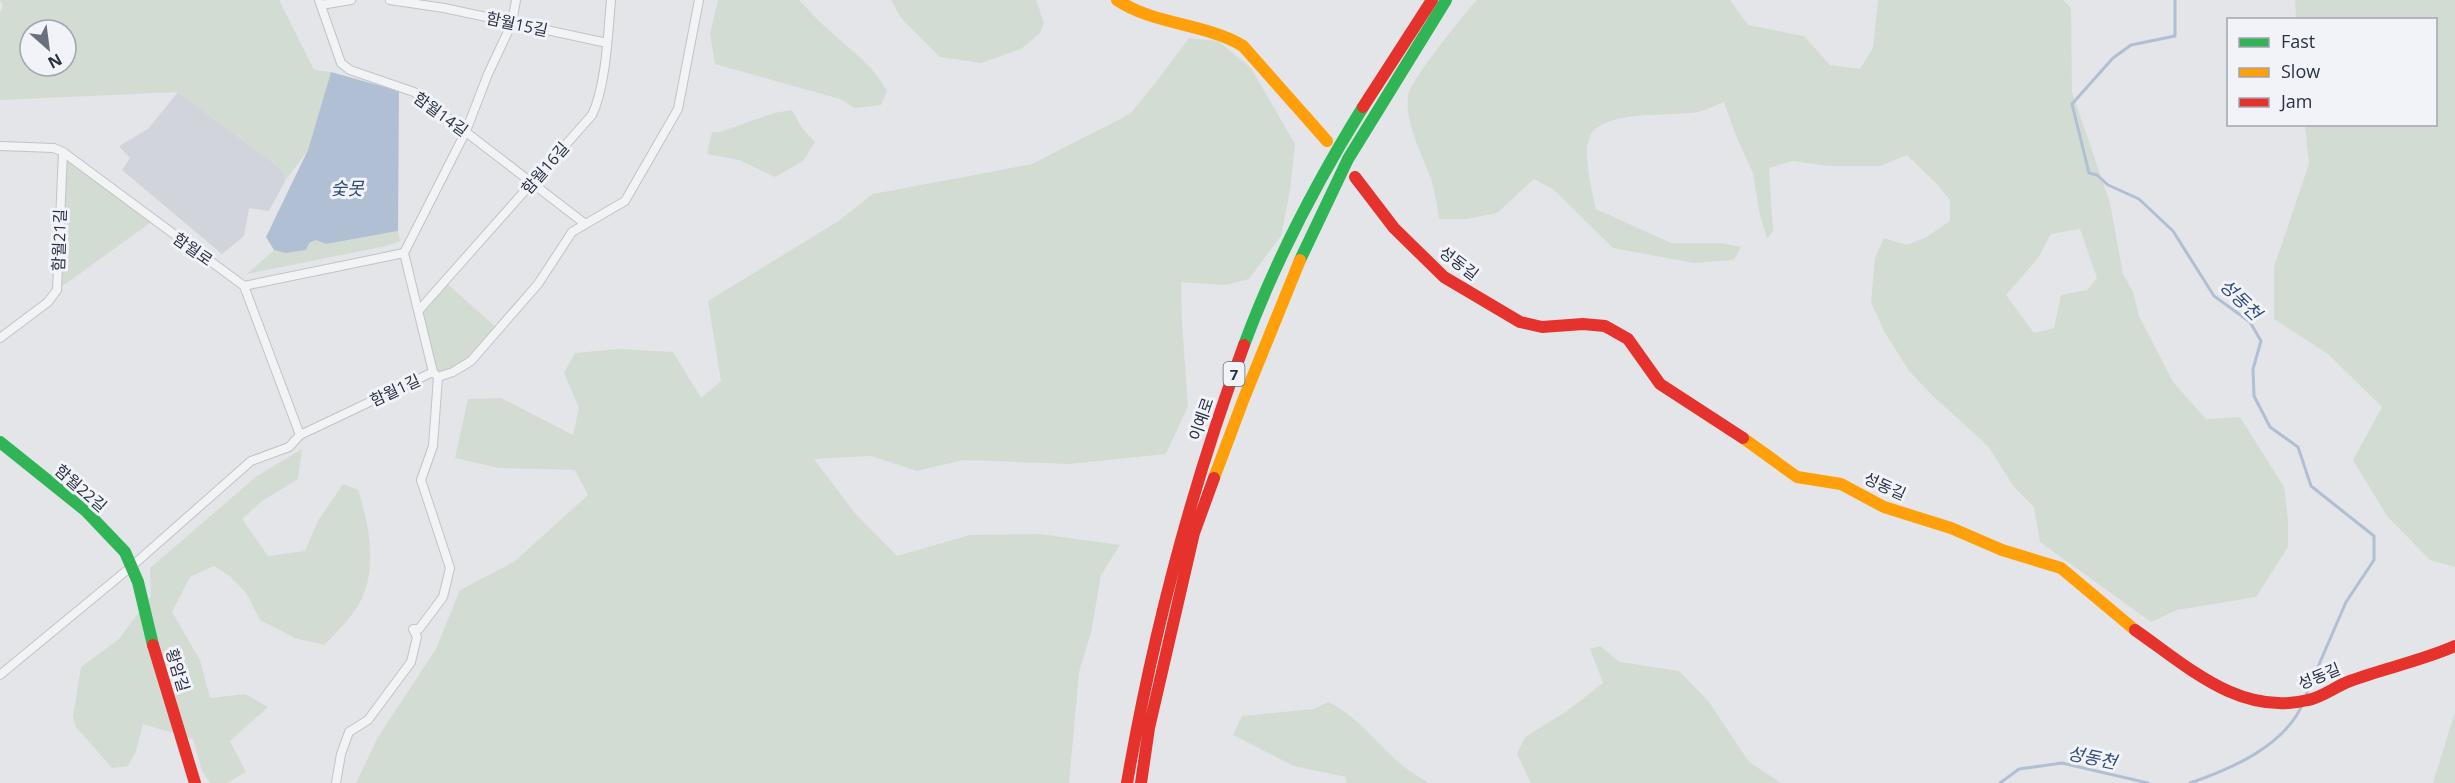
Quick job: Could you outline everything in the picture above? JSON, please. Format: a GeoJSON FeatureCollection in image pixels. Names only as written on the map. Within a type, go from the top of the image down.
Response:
{"type":"FeatureCollection","features":[{"type":"Feature","properties":{"kind":"main road"},"geometry":{"type":"LineString","coordinates":[[1117,0],[1126,6],[1172,21],[1225,35],[1243,46],[1327,141]]}},
{"type":"Feature","properties":{"kind":"main road","name":"이예로"},"geometry":{"type":"LineString","coordinates":[[1127,783],[1137,723],[1166,592],[1201,468],[1237,365],[1274,273],[1323,175],[1432,0]]}},
{"type":"Feature","properties":{"kind":"main road","name":"이예로"},"geometry":{"type":"LineString","coordinates":[[1141,783],[1149,728],[1194,533],[1244,398],[1290,282],[1348,159],[1446,0]]}},
{"type":"Feature","properties":{"kind":"main road","name":"성동길"},"geometry":{"type":"LineString","coordinates":[[1355,177],[1394,228],[1444,277],[1520,322],[1542,327],[1583,324],[1605,326],[1628,339],[1660,384],[1731,429],[1797,477],[1822,483],[1841,484],[1884,507],[1951,528],[2002,550],[2061,568],[2130,626],[2212,684],[2257,702],[2309,700],[2350,681],[2434,655],[2455,646]]}},
{"type":"Feature","properties":{"kind":"main road","name":"함월22길"},"geometry":{"type":"LineString","coordinates":[[0,442],[86,511],[125,552],[132,566]]}},
{"type":"Feature","properties":{"kind":"main road","name":"황암길"},"geometry":{"type":"LineString","coordinates":[[132,566],[195,783]]}},
{"type":"Feature","properties":{"kind":"street"},"geometry":{"type":"LineString","coordinates":[[320,3],[351,0]]}},
{"type":"Feature","properties":{"kind":"street","name":"함월15길"},"geometry":{"type":"LineString","coordinates":[[390,0],[444,4],[512,23],[607,43]]}},
{"type":"Feature","properties":{"kind":"street"},"geometry":{"type":"LineString","coordinates":[[336,783],[341,754],[349,732],[368,720],[411,662],[417,637],[413,629],[419,629],[443,597],[450,568],[421,480],[433,446],[436,374],[404,253],[466,131],[488,74],[512,23],[516,0]]}},
{"type":"Feature","properties":{"kind":"street","name":"함월16길"},"geometry":{"type":"LineString","coordinates":[[420,309],[592,115],[597,105],[611,0]]}},
{"type":"Feature","properties":{"kind":"street","name":"함월1길"},"geometry":{"type":"LineString","coordinates":[[0,675],[132,566],[251,461],[289,447],[300,435],[436,374],[453,372],[471,361],[538,284],[572,232],[625,201],[678,109],[699,0]]}},
{"type":"Feature","properties":{"kind":"street","name":"함월14길"},"geometry":{"type":"LineString","coordinates":[[320,3],[341,63],[350,70],[414,92],[584,223]]}},
{"type":"Feature","properties":{"kind":"street","name":"함월로"},"geometry":{"type":"LineString","coordinates":[[0,146],[54,148],[63,152],[244,286]]}},
{"type":"Feature","properties":{"kind":"street","name":"함월21길"},"geometry":{"type":"LineString","coordinates":[[0,338],[48,302],[57,290],[63,152]]}},
{"type":"Feature","properties":{"kind":"street"},"geometry":{"type":"LineString","coordinates":[[300,435],[244,286],[404,253]]}},
{"type":"Feature","properties":{"kind":"shaded area"},"geometry":{"type":"Polygon","coordinates":[[[0,0],[279,0],[314,70],[331,72],[308,150],[285,181],[283,170],[178,92],[0,100],[0,12],[3,6],[0,0]]]}},
{"type":"Feature","properties":{"kind":"shaded area"},"geometry":{"type":"Polygon","coordinates":[[[718,0],[799,0],[875,73],[887,91],[881,105],[855,108],[840,99],[715,64],[710,34],[718,0]]]}},
{"type":"Feature","properties":{"kind":"shaded area"},"geometry":{"type":"Polygon","coordinates":[[[891,0],[1036,0],[1044,23],[1039,34],[1021,49],[981,63],[940,57],[901,18],[891,0]]]}},
{"type":"Feature","properties":{"kind":"shaded area"},"geometry":{"type":"Polygon","coordinates":[[[1477,0],[1730,0],[1748,25],[1804,36],[1830,65],[1860,69],[1873,48],[1878,0],[2063,0],[2071,8],[2072,92],[2110,203],[2123,274],[2133,292],[2139,316],[2173,382],[2206,419],[2240,417],[2284,487],[2288,547],[2256,597],[2177,610],[2151,622],[2040,542],[2034,507],[2014,487],[1988,446],[1909,371],[1884,331],[1871,302],[1875,258],[1884,238],[1906,245],[1925,238],[1950,221],[1950,200],[1907,155],[1880,166],[1829,166],[1792,161],[1769,168],[1773,231],[1767,239],[1759,211],[1753,173],[1724,102],[1698,112],[1623,118],[1598,127],[1590,136],[1587,151],[1588,172],[1596,209],[1671,243],[1720,243],[1741,247],[1734,260],[1694,263],[1613,248],[1554,190],[1534,179],[1497,213],[1466,219],[1439,219],[1431,179],[1409,118],[1408,96],[1427,63],[1477,0]],[[2080,229],[2051,234],[2038,258],[2006,295],[2034,333],[2054,328],[2061,295],[2087,290],[2097,278],[2080,229]]]}},
{"type":"Feature","properties":{"kind":"shaded area"},"geometry":{"type":"Polygon","coordinates":[[[2295,0],[2455,0],[2455,567],[2430,560],[2387,516],[2353,460],[2382,407],[2328,354],[2274,319],[2274,267],[2309,164],[2305,126],[2437,126],[2437,18],[2296,18],[2295,0]]]}},
{"type":"Feature","properties":{"kind":"shaded area"},"geometry":{"type":"Polygon","coordinates":[[[1189,38],[1218,41],[1251,68],[1295,144],[1290,190],[1281,236],[1249,279],[1225,285],[1181,282],[1188,406],[1166,454],[1069,464],[963,460],[917,471],[871,456],[814,459],[854,512],[897,556],[970,535],[1040,534],[1120,545],[1101,575],[1091,633],[1079,672],[1069,783],[356,783],[378,737],[436,649],[460,590],[514,562],[588,495],[575,470],[499,468],[455,458],[468,399],[501,398],[573,435],[579,408],[564,373],[575,353],[619,349],[673,352],[701,398],[721,381],[708,301],[837,222],[873,194],[1032,164],[1130,114],[1189,38]]]}},
{"type":"Feature","properties":{"kind":"shaded area"},"geometry":{"type":"Polygon","coordinates":[[[178,92],[283,170],[285,181],[269,211],[249,208],[244,236],[222,254],[122,170],[130,158],[119,146],[148,129],[178,92]]]}},
{"type":"Feature","properties":{"kind":"shaded area"},"geometry":{"type":"Polygon","coordinates":[[[792,110],[802,128],[815,142],[803,161],[775,177],[739,160],[707,154],[712,132],[720,132],[774,113],[792,110]]]}},
{"type":"Feature","properties":{"kind":"shaded area"},"geometry":{"type":"Polygon","coordinates":[[[63,152],[154,220],[57,290],[63,152]]]}},
{"type":"Feature","properties":{"kind":"shaded area"},"geometry":{"type":"Polygon","coordinates":[[[398,231],[400,241],[386,246],[247,274],[274,250],[286,253],[316,240],[326,244],[398,231]]]}},
{"type":"Feature","properties":{"kind":"shaded area"},"geometry":{"type":"Polygon","coordinates":[[[444,281],[498,329],[471,361],[438,377],[420,309],[444,281]]]}},
{"type":"Feature","properties":{"kind":"shaded area"},"geometry":{"type":"Polygon","coordinates":[[[302,449],[298,479],[262,501],[242,519],[268,556],[305,551],[318,521],[343,484],[358,490],[369,535],[370,566],[368,581],[356,609],[325,645],[295,638],[260,620],[247,594],[231,577],[214,566],[190,577],[172,612],[200,660],[210,698],[245,694],[268,707],[230,741],[246,772],[227,783],[210,783],[202,771],[193,739],[143,724],[136,751],[128,766],[112,768],[76,727],[73,716],[81,667],[119,639],[151,596],[150,568],[257,476],[302,449]]]}},
{"type":"Feature","properties":{"kind":"shaded area"},"geometry":{"type":"Polygon","coordinates":[[[1600,646],[1620,662],[1679,671],[1709,702],[1749,762],[1781,783],[1531,783],[1517,754],[1525,737],[1567,711],[1603,683],[1590,649],[1600,646]]]}},
{"type":"Feature","properties":{"kind":"shaded area"},"geometry":{"type":"Polygon","coordinates":[[[1328,702],[1354,719],[1402,765],[1430,783],[1346,783],[1346,777],[1294,766],[1233,735],[1242,716],[1314,709],[1328,702]]]}},
{"type":"Feature","properties":{"kind":"shaded area"},"geometry":{"type":"Polygon","coordinates":[[[2455,712],[2455,783],[2433,783],[2455,712]]]}},
{"type":"Feature","properties":{"kind":"water","name":"숯못"},"geometry":{"type":"Polygon","coordinates":[[[331,72],[399,91],[398,231],[326,244],[316,240],[309,243],[306,250],[286,253],[274,250],[266,237],[308,150],[331,72]]]}},
{"type":"Feature","properties":{"kind":"waterway","name":"성동천"},"geometry":{"type":"LineString","coordinates":[[2175,0],[2175,36],[2131,45],[2113,58],[2072,104],[2089,173],[2097,175],[2108,185],[2139,199],[2173,231],[2214,296],[2250,322],[2261,341],[2253,369],[2254,396],[2270,427],[2298,447],[2311,486],[2374,536],[2374,560],[2346,602],[2305,697]]}},
{"type":"Feature","properties":{"kind":"waterway","name":"성동천"},"geometry":{"type":"LineString","coordinates":[[2190,783],[2239,763],[2270,744],[2284,732],[2303,703]]}},
{"type":"Feature","properties":{"kind":"waterway","name":"성동천"},"geometry":{"type":"LineString","coordinates":[[2000,783],[2019,769],[2062,763],[2148,783]]}},
{"type":"Feature","properties":{"kind":"traffic: fast"},"geometry":{"type":"LineString","coordinates":[[1300,260],[1348,159],[1446,0]]}},
{"type":"Feature","properties":{"kind":"traffic: fast"},"geometry":{"type":"LineString","coordinates":[[1244,345],[1283,253],[1329,164],[1363,107]]}},
{"type":"Feature","properties":{"kind":"traffic: fast"},"geometry":{"type":"LineString","coordinates":[[0,442],[86,511],[125,552],[138,582],[153,645]]}},
{"type":"Feature","properties":{"kind":"traffic: slow"},"geometry":{"type":"LineString","coordinates":[[1117,0],[1147,14],[1228,38],[1243,46],[1327,141]]}},
{"type":"Feature","properties":{"kind":"traffic: slow"},"geometry":{"type":"LineString","coordinates":[[1214,478],[1300,260]]}},
{"type":"Feature","properties":{"kind":"traffic: slow"},"geometry":{"type":"LineString","coordinates":[[1743,438],[1797,477],[1841,484],[1884,507],[1951,528],[2002,550],[2061,568],[2135,630]]}},
{"type":"Feature","properties":{"kind":"traffic: jam"},"geometry":{"type":"LineString","coordinates":[[1363,107],[1432,0]]}},
{"type":"Feature","properties":{"kind":"traffic: jam"},"geometry":{"type":"LineString","coordinates":[[1355,177],[1394,228],[1444,277],[1520,322],[1542,327],[1583,324],[1605,326],[1628,339],[1660,384],[1743,438]]}},
{"type":"Feature","properties":{"kind":"traffic: jam"},"geometry":{"type":"LineString","coordinates":[[1127,783],[1149,671],[1175,561],[1207,453],[1244,345]]}},
{"type":"Feature","properties":{"kind":"traffic: jam"},"geometry":{"type":"LineString","coordinates":[[1141,783],[1149,728],[1194,533],[1214,478]]}},
{"type":"Feature","properties":{"kind":"traffic: jam"},"geometry":{"type":"LineString","coordinates":[[2135,630],[2215,685],[2237,695],[2260,701],[2283,703],[2314,699],[2350,681],[2455,646]]}},
{"type":"Feature","properties":{"kind":"traffic: jam"},"geometry":{"type":"LineString","coordinates":[[153,645],[195,783]]}}]}
